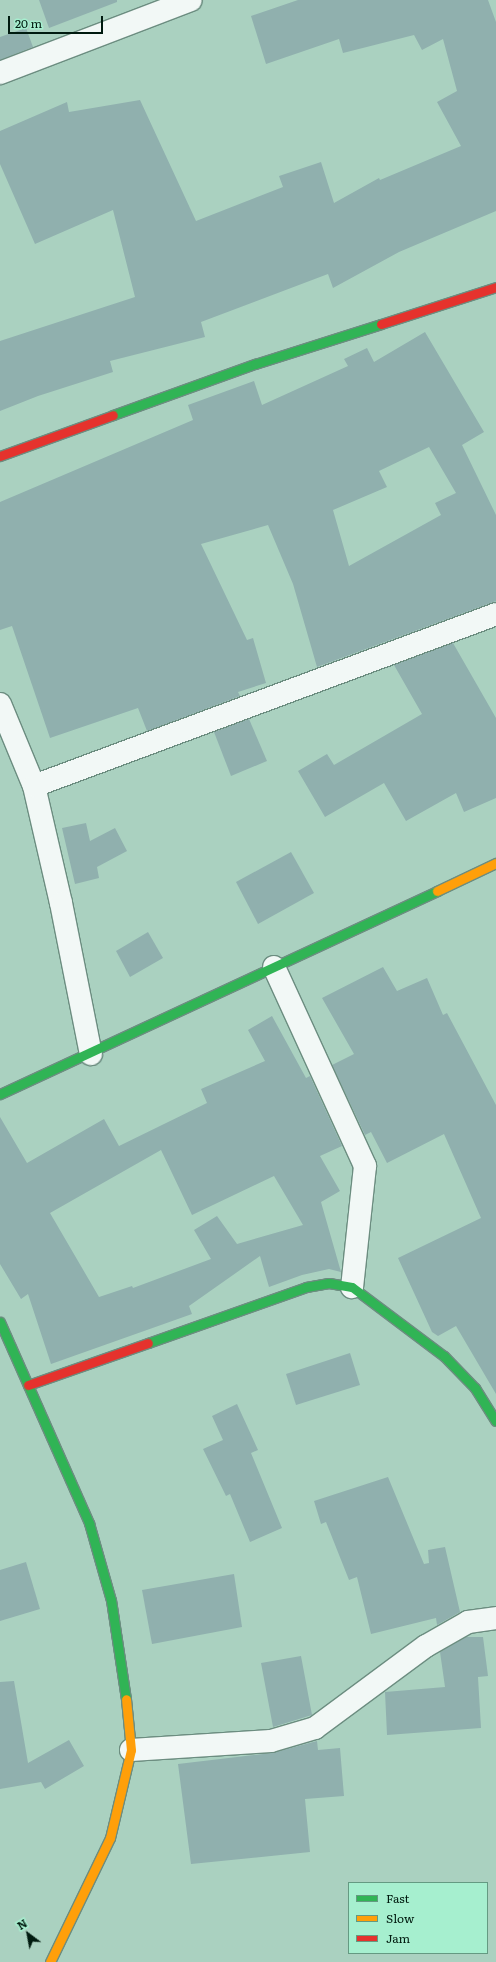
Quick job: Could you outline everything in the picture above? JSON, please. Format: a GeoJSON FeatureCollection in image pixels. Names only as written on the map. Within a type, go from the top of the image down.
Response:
{"type":"FeatureCollection","features":[{"type":"Feature","properties":{"kind":"street"},"geometry":{"type":"LineString","coordinates":[[0,73],[191,0]]}},
{"type":"Feature","properties":{"kind":"street"},"geometry":{"type":"LineString","coordinates":[[0,456],[255,364],[496,287]]}},
{"type":"Feature","properties":{"kind":"street"},"geometry":{"type":"LineString","coordinates":[[34,786],[496,614]]}},
{"type":"Feature","properties":{"kind":"street"},"geometry":{"type":"LineString","coordinates":[[0,704],[34,786],[61,903],[91,1054]]}},
{"type":"Feature","properties":{"kind":"street"},"geometry":{"type":"LineString","coordinates":[[0,1094],[91,1054],[496,863]]}},
{"type":"Feature","properties":{"kind":"street"},"geometry":{"type":"LineString","coordinates":[[274,967],[365,1166],[352,1287]]}},
{"type":"Feature","properties":{"kind":"street"},"geometry":{"type":"LineString","coordinates":[[28,1385],[306,1287],[329,1283],[352,1287],[444,1356],[475,1388],[496,1421]]}},
{"type":"Feature","properties":{"kind":"street"},"geometry":{"type":"LineString","coordinates":[[0,1322],[89,1523],[111,1600],[123,1672],[132,1750],[110,1838],[50,1962]]}},
{"type":"Feature","properties":{"kind":"street"},"geometry":{"type":"LineString","coordinates":[[132,1750],[271,1741],[315,1728],[426,1646],[468,1622],[496,1618]]}},
{"type":"Feature","properties":{"kind":"building"},"geometry":{"type":"Polygon","coordinates":[[[39,0],[117,0],[117,2],[49,28],[39,0]]]}},
{"type":"Feature","properties":{"kind":"building"},"geometry":{"type":"Polygon","coordinates":[[[298,0],[488,0],[496,22],[496,211],[399,252],[333,288],[328,274],[201,322],[205,337],[110,361],[113,372],[38,396],[0,411],[0,341],[135,297],[113,210],[35,244],[0,164],[0,131],[67,102],[69,112],[140,100],[196,221],[283,187],[279,176],[321,162],[334,203],[379,178],[380,180],[461,146],[437,102],[457,91],[443,39],[422,50],[414,35],[343,53],[339,39],[266,64],[251,16],[298,0]]]}},
{"type":"Feature","properties":{"kind":"building"},"geometry":{"type":"Polygon","coordinates":[[[26,28],[33,47],[0,60],[0,37],[26,28]]]}},
{"type":"Feature","properties":{"kind":"building"},"geometry":{"type":"Polygon","coordinates":[[[425,332],[484,432],[462,445],[496,515],[496,601],[317,667],[293,584],[268,525],[201,544],[247,640],[253,638],[266,683],[238,692],[240,696],[147,731],[138,708],[50,738],[12,626],[0,630],[0,502],[193,420],[188,405],[254,381],[262,405],[348,366],[344,359],[367,348],[374,362],[425,332]],[[429,447],[379,471],[387,487],[333,510],[349,566],[441,515],[435,503],[456,493],[429,447]]]}},
{"type":"Feature","properties":{"kind":"building"},"geometry":{"type":"Polygon","coordinates":[[[453,643],[496,718],[496,798],[464,812],[456,793],[406,821],[384,783],[325,817],[298,771],[327,754],[334,765],[422,714],[394,665],[453,643]]]}},
{"type":"Feature","properties":{"kind":"building"},"geometry":{"type":"Polygon","coordinates":[[[249,719],[267,761],[231,776],[214,732],[249,719]]]}},
{"type":"Feature","properties":{"kind":"building"},"geometry":{"type":"Polygon","coordinates":[[[86,823],[90,841],[115,828],[127,851],[97,867],[99,878],[75,884],[62,828],[86,823]]]}},
{"type":"Feature","properties":{"kind":"building"},"geometry":{"type":"Polygon","coordinates":[[[291,852],[314,893],[258,924],[236,882],[291,852]]]}},
{"type":"Feature","properties":{"kind":"building"},"geometry":{"type":"Polygon","coordinates":[[[148,932],[163,958],[130,977],[116,951],[148,932]]]}},
{"type":"Feature","properties":{"kind":"building"},"geometry":{"type":"Polygon","coordinates":[[[383,967],[397,991],[427,978],[443,1015],[447,1013],[496,1105],[496,1394],[456,1326],[438,1336],[432,1332],[398,1258],[481,1218],[444,1134],[387,1163],[371,1132],[365,1135],[332,1065],[354,1054],[322,998],[383,967]]]}},
{"type":"Feature","properties":{"kind":"building"},"geometry":{"type":"Polygon","coordinates":[[[272,1016],[306,1078],[310,1076],[342,1146],[320,1156],[340,1191],[321,1202],[341,1272],[329,1269],[302,1275],[269,1287],[260,1256],[189,1306],[192,1314],[51,1364],[28,1294],[21,1299],[0,1264],[0,1117],[27,1163],[104,1119],[119,1146],[207,1103],[201,1089],[265,1061],[248,1030],[272,1016]],[[161,1150],[50,1213],[99,1297],[132,1286],[133,1288],[211,1259],[194,1230],[217,1216],[237,1244],[303,1225],[274,1176],[192,1215],[161,1150]]]}},
{"type":"Feature","properties":{"kind":"building"},"geometry":{"type":"Polygon","coordinates":[[[350,1353],[360,1385],[296,1405],[286,1374],[350,1353]]]}},
{"type":"Feature","properties":{"kind":"building"},"geometry":{"type":"Polygon","coordinates":[[[237,1404],[258,1450],[251,1453],[282,1528],[250,1542],[230,1494],[226,1496],[203,1449],[223,1440],[212,1416],[237,1404]]]}},
{"type":"Feature","properties":{"kind":"building"},"geometry":{"type":"Polygon","coordinates":[[[388,1477],[424,1564],[429,1563],[428,1550],[445,1547],[460,1612],[437,1625],[436,1618],[371,1634],[357,1577],[349,1580],[326,1522],[321,1524],[314,1501],[388,1477]]]}},
{"type":"Feature","properties":{"kind":"building"},"geometry":{"type":"Polygon","coordinates":[[[26,1562],[40,1609],[0,1621],[0,1570],[26,1562]]]}},
{"type":"Feature","properties":{"kind":"building"},"geometry":{"type":"Polygon","coordinates":[[[234,1574],[242,1627],[152,1644],[142,1590],[234,1574]]]}},
{"type":"Feature","properties":{"kind":"building"},"geometry":{"type":"Polygon","coordinates":[[[466,1637],[483,1637],[488,1676],[478,1677],[481,1728],[387,1735],[385,1692],[445,1687],[440,1652],[466,1637]]]}},
{"type":"Feature","properties":{"kind":"building"},"geometry":{"type":"Polygon","coordinates":[[[301,1656],[312,1715],[273,1727],[261,1663],[301,1656]]]}},
{"type":"Feature","properties":{"kind":"building"},"geometry":{"type":"Polygon","coordinates":[[[14,1681],[28,1763],[69,1740],[84,1766],[45,1789],[41,1782],[0,1789],[0,1682],[14,1681]]]}},
{"type":"Feature","properties":{"kind":"building"},"geometry":{"type":"Polygon","coordinates":[[[317,1741],[318,1750],[340,1748],[344,1796],[305,1799],[310,1852],[191,1864],[178,1764],[272,1753],[317,1741]]]}},
{"type":"Feature","properties":{"kind":"traffic: fast"},"geometry":{"type":"LineString","coordinates":[[113,415],[255,364],[381,324]]}},
{"type":"Feature","properties":{"kind":"traffic: fast"},"geometry":{"type":"LineString","coordinates":[[0,1094],[437,891]]}},
{"type":"Feature","properties":{"kind":"traffic: fast"},"geometry":{"type":"LineString","coordinates":[[148,1343],[306,1287],[329,1283],[352,1287],[444,1356],[475,1388],[496,1421]]}},
{"type":"Feature","properties":{"kind":"traffic: fast"},"geometry":{"type":"LineString","coordinates":[[0,1322],[89,1523],[111,1600],[126,1699]]}},
{"type":"Feature","properties":{"kind":"traffic: slow"},"geometry":{"type":"LineString","coordinates":[[437,891],[496,863]]}},
{"type":"Feature","properties":{"kind":"traffic: slow"},"geometry":{"type":"LineString","coordinates":[[50,1962],[110,1838],[131,1750],[126,1699]]}},
{"type":"Feature","properties":{"kind":"traffic: jam"},"geometry":{"type":"LineString","coordinates":[[381,324],[496,287]]}},
{"type":"Feature","properties":{"kind":"traffic: jam"},"geometry":{"type":"LineString","coordinates":[[0,456],[113,415]]}},
{"type":"Feature","properties":{"kind":"traffic: jam"},"geometry":{"type":"LineString","coordinates":[[28,1385],[148,1343]]}}]}
